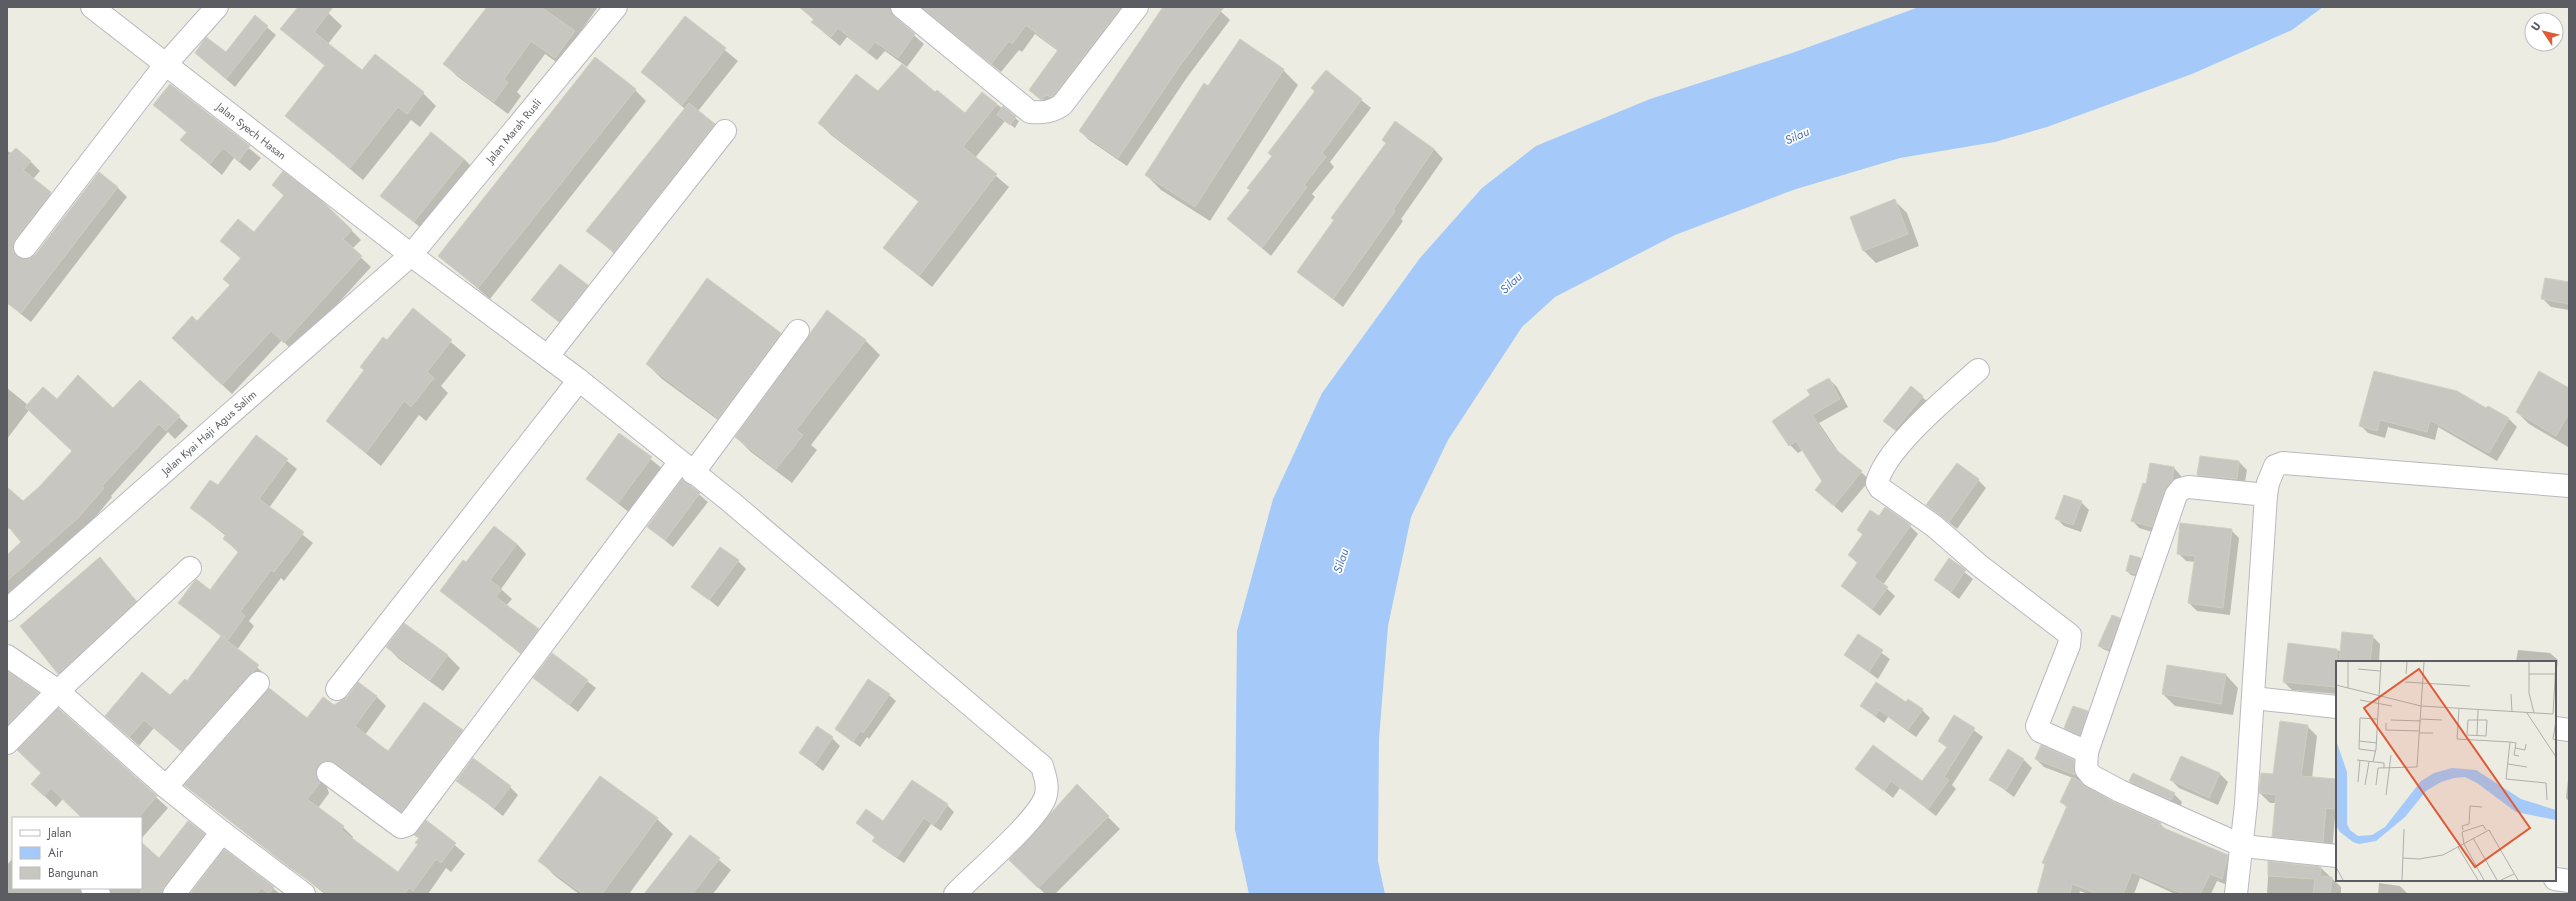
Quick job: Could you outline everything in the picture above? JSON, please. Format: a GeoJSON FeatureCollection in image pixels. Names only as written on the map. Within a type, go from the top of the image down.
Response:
{"type":"FeatureCollection","features":[{"type":"Feature","properties":{"kind":"street","name":"Jalan Syech Hasan"},"geometry":{"type":"LineString","coordinates":[[92,7],[411,255],[579,380],[686,468],[737,507],[1042,766],[1047,781],[1045,798],[1027,823],[955,894]]}},
{"type":"Feature","properties":{"kind":"street"},"geometry":{"type":"LineString","coordinates":[[25,247],[165,65],[217,7]]}},
{"type":"Feature","properties":{"kind":"street","name":"Jalan Marah Rusli"},"geometry":{"type":"LineString","coordinates":[[411,255],[616,7]]}},
{"type":"Feature","properties":{"kind":"street"},"geometry":{"type":"LineString","coordinates":[[902,7],[1030,112],[1039,113],[1047,112],[1062,105],[1137,7]]}},
{"type":"Feature","properties":{"kind":"street"},"geometry":{"type":"LineString","coordinates":[[548,356],[725,131]]}},
{"type":"Feature","properties":{"kind":"street","name":"Jalan Kyai Haji Agus Salim"},"geometry":{"type":"LineString","coordinates":[[7,610],[411,255]]}},
{"type":"Feature","properties":{"kind":"street"},"geometry":{"type":"LineString","coordinates":[[328,773],[401,827],[410,822],[686,468],[798,331]]}},
{"type":"Feature","properties":{"kind":"street"},"geometry":{"type":"LineString","coordinates":[[1978,370],[1914,428],[1884,467],[1877,483],[1880,488],[1934,526],[1980,566],[2070,635],[2069,645],[2037,726],[2040,731],[2087,752]]}},
{"type":"Feature","properties":{"kind":"street"},"geometry":{"type":"LineString","coordinates":[[338,689],[579,380]]}},
{"type":"Feature","properties":{"kind":"street"},"geometry":{"type":"LineString","coordinates":[[2236,894],[2242,846],[2266,495],[2270,474],[2277,464],[2283,463],[2569,486]]}},
{"type":"Feature","properties":{"kind":"street"},"geometry":{"type":"LineString","coordinates":[[2266,495],[2189,487],[2176,494],[2087,752],[2086,769],[2092,776],[2242,846],[2336,856]]}},
{"type":"Feature","properties":{"kind":"street"},"geometry":{"type":"LineString","coordinates":[[7,744],[58,691],[190,568]]}},
{"type":"Feature","properties":{"kind":"street"},"geometry":{"type":"LineString","coordinates":[[7,656],[58,691],[166,787],[222,832],[304,894]]}},
{"type":"Feature","properties":{"kind":"street"},"geometry":{"type":"LineString","coordinates":[[166,787],[258,683]]}},
{"type":"Feature","properties":{"kind":"street"},"geometry":{"type":"LineString","coordinates":[[2253,698],[2336,707]]}},
{"type":"Feature","properties":{"kind":"street"},"geometry":{"type":"LineString","coordinates":[[2556,728],[2569,730]]}},
{"type":"Feature","properties":{"kind":"street"},"geometry":{"type":"LineString","coordinates":[[174,894],[222,832]]}},
{"type":"Feature","properties":{"kind":"street"},"geometry":{"type":"LineString","coordinates":[[2556,879],[2569,880]]}},
{"type":"Feature","properties":{"kind":"water","name":"Silau"},"geometry":{"type":"Polygon","coordinates":[[[1919,7],[2323,7],[2292,30],[2192,74],[2047,127],[1995,142],[1900,158],[1793,190],[1675,235],[1555,297],[1522,327],[1448,440],[1411,517],[1388,626],[1379,739],[1378,861],[1385,894],[1249,894],[1235,830],[1237,631],[1273,499],[1322,393],[1420,258],[1482,188],[1536,146],[1650,99],[1792,53],[1919,7]]]}},
{"type":"Feature","properties":{"kind":"building"},"geometry":{"type":"Polygon","coordinates":[[[298,7],[333,7],[314,32],[362,70],[375,54],[424,92],[407,114],[398,107],[350,168],[285,116],[325,65],[280,29],[298,7]]]}},
{"type":"Feature","properties":{"kind":"building"},"geometry":{"type":"Polygon","coordinates":[[[487,7],[541,7],[575,31],[555,58],[531,41],[504,79],[508,82],[494,102],[443,64],[487,7]]]}},
{"type":"Feature","properties":{"kind":"building"},"geometry":{"type":"Polygon","coordinates":[[[800,7],[890,7],[894,16],[915,34],[898,58],[875,42],[867,52],[838,28],[831,37],[811,22],[814,19],[800,7]]]}},
{"type":"Feature","properties":{"kind":"building"},"geometry":{"type":"Polygon","coordinates":[[[922,7],[1121,7],[1053,96],[1050,97],[1047,95],[1041,100],[1029,90],[1058,50],[1026,25],[1012,44],[1009,41],[991,64],[922,7]]]}},
{"type":"Feature","properties":{"kind":"building"},"geometry":{"type":"Polygon","coordinates":[[[1163,7],[1224,7],[1179,67],[1118,158],[1079,131],[1163,7]]]}},
{"type":"Feature","properties":{"kind":"building"},"geometry":{"type":"Polygon","coordinates":[[[255,15],[268,26],[226,79],[195,53],[206,37],[226,52],[255,15]]]}},
{"type":"Feature","properties":{"kind":"building"},"geometry":{"type":"Polygon","coordinates":[[[685,16],[726,48],[682,105],[641,72],[685,16]]]}},
{"type":"Feature","properties":{"kind":"building"},"geometry":{"type":"Polygon","coordinates":[[[1240,39],[1284,69],[1195,207],[1145,175],[1204,83],[1208,86],[1240,39]]]}},
{"type":"Feature","properties":{"kind":"building"},"geometry":{"type":"Polygon","coordinates":[[[595,57],[636,89],[478,288],[438,256],[595,57]]]}},
{"type":"Feature","properties":{"kind":"building"},"geometry":{"type":"Polygon","coordinates":[[[902,64],[935,92],[937,90],[965,113],[982,92],[997,104],[963,147],[997,174],[919,276],[883,248],[919,201],[818,123],[856,74],[878,91],[902,64]]]}},
{"type":"Feature","properties":{"kind":"building"},"geometry":{"type":"Polygon","coordinates":[[[1326,70],[1362,99],[1322,153],[1326,157],[1304,185],[1307,187],[1262,248],[1227,219],[1250,190],[1247,188],[1272,156],[1268,153],[1315,91],[1311,88],[1326,70]]]}},
{"type":"Feature","properties":{"kind":"building"},"geometry":{"type":"Polygon","coordinates":[[[170,84],[250,146],[239,161],[223,148],[210,164],[180,140],[187,132],[153,105],[170,84]]]}},
{"type":"Feature","properties":{"kind":"building"},"geometry":{"type":"Polygon","coordinates":[[[689,103],[715,124],[614,252],[586,231],[689,103]]]}},
{"type":"Feature","properties":{"kind":"building"},"geometry":{"type":"Polygon","coordinates":[[[1003,106],[1016,117],[1010,125],[997,115],[1003,106]]]}},
{"type":"Feature","properties":{"kind":"building"},"geometry":{"type":"Polygon","coordinates":[[[1395,121],[1434,149],[1393,210],[1395,211],[1333,299],[1297,272],[1334,220],[1331,218],[1386,143],[1382,140],[1395,121]]]}},
{"type":"Feature","properties":{"kind":"building"},"geometry":{"type":"Polygon","coordinates":[[[431,132],[464,159],[414,222],[380,196],[431,132]]]}},
{"type":"Feature","properties":{"kind":"building"},"geometry":{"type":"Polygon","coordinates":[[[16,148],[31,161],[23,170],[51,192],[15,240],[13,251],[23,259],[35,255],[99,172],[118,187],[21,313],[7,303],[7,157],[16,148]]]}},
{"type":"Feature","properties":{"kind":"building"},"geometry":{"type":"Polygon","coordinates":[[[283,171],[322,201],[352,230],[343,239],[362,256],[284,343],[271,331],[222,385],[172,338],[192,316],[197,321],[230,285],[223,279],[241,258],[220,241],[238,219],[254,232],[284,195],[272,185],[283,171]]]}},
{"type":"Feature","properties":{"kind":"building"},"geometry":{"type":"Polygon","coordinates":[[[1895,199],[1908,234],[1863,251],[1850,217],[1895,199]]]}},
{"type":"Feature","properties":{"kind":"building"},"geometry":{"type":"Polygon","coordinates":[[[560,264],[588,285],[559,322],[531,300],[560,264]]]}},
{"type":"Feature","properties":{"kind":"building"},"geometry":{"type":"Polygon","coordinates":[[[707,278],[781,333],[718,418],[646,364],[707,278]]]}},
{"type":"Feature","properties":{"kind":"building"},"geometry":{"type":"Polygon","coordinates":[[[2545,278],[2569,282],[2569,304],[2541,299],[2545,278]]]}},
{"type":"Feature","properties":{"kind":"building"},"geometry":{"type":"Polygon","coordinates":[[[413,308],[452,340],[427,372],[434,378],[411,407],[404,401],[366,453],[326,421],[364,370],[360,367],[383,337],[387,340],[413,308]]]}},
{"type":"Feature","properties":{"kind":"building"},"geometry":{"type":"Polygon","coordinates":[[[827,310],[866,340],[796,430],[803,435],[776,469],[735,437],[827,310]]]}},
{"type":"Feature","properties":{"kind":"building"},"geometry":{"type":"Polygon","coordinates":[[[2374,371],[2457,391],[2486,408],[2488,406],[2509,418],[2489,453],[2430,420],[2427,432],[2380,420],[2377,431],[2359,426],[2374,371]]]}},
{"type":"Feature","properties":{"kind":"building"},"geometry":{"type":"Polygon","coordinates":[[[2539,371],[2569,388],[2569,413],[2556,436],[2516,412],[2539,371]]]}},
{"type":"Feature","properties":{"kind":"building"},"geometry":{"type":"Polygon","coordinates":[[[78,375],[113,408],[140,380],[180,416],[166,431],[159,424],[102,486],[104,488],[78,518],[7,581],[7,555],[21,542],[7,525],[7,487],[23,501],[39,487],[72,451],[25,407],[43,387],[57,399],[78,375]]]}},
{"type":"Feature","properties":{"kind":"building"},"geometry":{"type":"Polygon","coordinates":[[[1829,378],[1840,399],[1812,415],[1834,448],[1862,471],[1834,506],[1815,490],[1822,481],[1796,441],[1789,446],[1772,421],[1810,395],[1807,390],[1829,378]]]}},
{"type":"Feature","properties":{"kind":"building"},"geometry":{"type":"Polygon","coordinates":[[[1911,386],[1923,396],[1895,430],[1883,421],[1911,386]]]}},
{"type":"Feature","properties":{"kind":"building"},"geometry":{"type":"Polygon","coordinates":[[[619,433],[652,457],[618,503],[586,479],[619,433]]]}},
{"type":"Feature","properties":{"kind":"building"},"geometry":{"type":"Polygon","coordinates":[[[256,435],[288,459],[259,499],[304,532],[274,572],[271,570],[240,612],[245,616],[228,640],[178,603],[196,579],[210,590],[239,551],[223,539],[226,534],[190,508],[210,480],[218,485],[256,435]]]}},
{"type":"Feature","properties":{"kind":"building"},"geometry":{"type":"Polygon","coordinates":[[[2200,456],[2239,461],[2237,479],[2197,475],[2200,456]]]}},
{"type":"Feature","properties":{"kind":"building"},"geometry":{"type":"Polygon","coordinates":[[[1957,463],[1979,479],[1949,522],[1926,505],[1957,463]]]}},
{"type":"Feature","properties":{"kind":"building"},"geometry":{"type":"Polygon","coordinates":[[[2150,463],[2174,467],[2172,481],[2164,491],[2152,527],[2131,521],[2143,483],[2146,484],[2150,463]]]}},
{"type":"Feature","properties":{"kind":"building"},"geometry":{"type":"Polygon","coordinates":[[[682,479],[700,493],[665,540],[647,527],[682,479]]]}},
{"type":"Feature","properties":{"kind":"building"},"geometry":{"type":"Polygon","coordinates":[[[2064,495],[2082,501],[2073,525],[2055,519],[2064,495]]]}},
{"type":"Feature","properties":{"kind":"building"},"geometry":{"type":"Polygon","coordinates":[[[1885,507],[1911,525],[1874,577],[1888,587],[1872,609],[1841,586],[1858,562],[1848,555],[1863,534],[1857,530],[1870,510],[1879,516],[1885,507]]]}},
{"type":"Feature","properties":{"kind":"building"},"geometry":{"type":"Polygon","coordinates":[[[2180,523],[2232,529],[2223,608],[2188,603],[2195,556],[2177,554],[2180,523]]]}},
{"type":"Feature","properties":{"kind":"building"},"geometry":{"type":"Polygon","coordinates":[[[494,526],[517,544],[490,580],[502,589],[496,597],[539,629],[521,653],[440,591],[463,560],[466,562],[494,526]]]}},
{"type":"Feature","properties":{"kind":"building"},"geometry":{"type":"Polygon","coordinates":[[[720,547],[739,560],[709,600],[691,587],[720,547]]]}},
{"type":"Feature","properties":{"kind":"building"},"geometry":{"type":"Polygon","coordinates":[[[2130,555],[2141,558],[2135,574],[2126,571],[2130,555]]]}},
{"type":"Feature","properties":{"kind":"building"},"geometry":{"type":"Polygon","coordinates":[[[100,557],[136,601],[58,674],[20,626],[100,557]]]}},
{"type":"Feature","properties":{"kind":"building"},"geometry":{"type":"Polygon","coordinates":[[[1949,558],[1966,570],[1951,592],[1934,580],[1949,558]]]}},
{"type":"Feature","properties":{"kind":"building"},"geometry":{"type":"Polygon","coordinates":[[[2112,615],[2120,618],[2109,649],[2098,646],[2112,615]]]}},
{"type":"Feature","properties":{"kind":"building"},"geometry":{"type":"Polygon","coordinates":[[[404,623],[448,655],[430,680],[386,647],[404,623]]]}},
{"type":"Feature","properties":{"kind":"building"},"geometry":{"type":"Polygon","coordinates":[[[2342,632],[2373,635],[2370,661],[2339,661],[2342,632]]]}},
{"type":"Feature","properties":{"kind":"building"},"geometry":{"type":"Polygon","coordinates":[[[1858,634],[1883,650],[1869,672],[1844,655],[1858,634]]]}},
{"type":"Feature","properties":{"kind":"building"},"geometry":{"type":"Polygon","coordinates":[[[221,636],[259,665],[181,751],[144,720],[129,737],[105,716],[142,672],[170,695],[185,679],[187,681],[221,636]]]}},
{"type":"Feature","properties":{"kind":"building"},"geometry":{"type":"Polygon","coordinates":[[[2288,643],[2337,649],[2336,687],[2283,682],[2288,643]]]}},
{"type":"Feature","properties":{"kind":"building"},"geometry":{"type":"Polygon","coordinates":[[[552,653],[588,680],[569,705],[533,678],[552,653]]]}},
{"type":"Feature","properties":{"kind":"building"},"geometry":{"type":"Polygon","coordinates":[[[2167,665],[2226,674],[2221,704],[2162,694],[2167,665]]]}},
{"type":"Feature","properties":{"kind":"building"},"geometry":{"type":"Polygon","coordinates":[[[7,671],[39,693],[7,725],[7,671]]]}},
{"type":"Feature","properties":{"kind":"building"},"geometry":{"type":"Polygon","coordinates":[[[868,679],[890,694],[863,733],[860,731],[853,742],[835,729],[868,679]]]}},
{"type":"Feature","properties":{"kind":"building"},"geometry":{"type":"Polygon","coordinates":[[[358,682],[377,696],[355,726],[388,751],[424,702],[463,730],[401,812],[335,763],[323,761],[316,771],[320,783],[307,799],[344,826],[341,830],[398,872],[418,844],[415,843],[419,838],[414,835],[426,820],[456,843],[441,863],[436,859],[413,891],[409,888],[405,894],[328,894],[289,867],[184,785],[269,688],[307,718],[323,697],[334,705],[347,697],[358,682]]]}},
{"type":"Feature","properties":{"kind":"building"},"geometry":{"type":"Polygon","coordinates":[[[1876,682],[1906,702],[1908,699],[1923,709],[1908,730],[1879,710],[1875,716],[1860,706],[1876,682]]]}},
{"type":"Feature","properties":{"kind":"building"},"geometry":{"type":"Polygon","coordinates":[[[2073,706],[2088,711],[2080,735],[2064,728],[2073,706]]]}},
{"type":"Feature","properties":{"kind":"building"},"geometry":{"type":"Polygon","coordinates":[[[58,708],[157,796],[139,817],[81,817],[51,788],[44,796],[31,784],[41,773],[17,750],[58,708]]]}},
{"type":"Feature","properties":{"kind":"building"},"geometry":{"type":"Polygon","coordinates":[[[1954,715],[1975,728],[1944,777],[1949,780],[1928,809],[1891,781],[1884,791],[1855,769],[1873,745],[1922,781],[1947,747],[1938,741],[1954,715]]]}},
{"type":"Feature","properties":{"kind":"building"},"geometry":{"type":"Polygon","coordinates":[[[2280,721],[2308,725],[2301,776],[2336,779],[2335,809],[2326,808],[2323,842],[2272,837],[2276,795],[2259,793],[2261,773],[2273,774],[2280,721]]]}},
{"type":"Feature","properties":{"kind":"building"},"geometry":{"type":"Polygon","coordinates":[[[817,726],[833,737],[815,764],[799,753],[817,726]]]}},
{"type":"Feature","properties":{"kind":"building"},"geometry":{"type":"Polygon","coordinates":[[[2041,745],[2074,760],[2075,775],[2035,759],[2041,745]]]}},
{"type":"Feature","properties":{"kind":"building"},"geometry":{"type":"Polygon","coordinates":[[[2008,749],[2024,759],[2006,790],[1989,780],[2008,749]]]}},
{"type":"Feature","properties":{"kind":"building"},"geometry":{"type":"Polygon","coordinates":[[[2181,756],[2220,773],[2209,798],[2170,780],[2181,756]]]}},
{"type":"Feature","properties":{"kind":"building"},"geometry":{"type":"Polygon","coordinates":[[[473,758],[511,786],[494,808],[456,781],[473,758]]]}},
{"type":"Feature","properties":{"kind":"building"},"geometry":{"type":"Polygon","coordinates":[[[2133,773],[2175,793],[2171,800],[2129,781],[2133,773]]]}},
{"type":"Feature","properties":{"kind":"building"},"geometry":{"type":"Polygon","coordinates":[[[600,776],[658,818],[602,894],[583,894],[538,861],[600,776]]]}},
{"type":"Feature","properties":{"kind":"building"},"geometry":{"type":"Polygon","coordinates":[[[2072,777],[2114,802],[2161,823],[2159,826],[2228,855],[2222,879],[2210,874],[2200,894],[2183,894],[2132,872],[2123,894],[2098,894],[2072,884],[2070,894],[2037,894],[2045,864],[2042,863],[2067,806],[2060,802],[2072,777]]]}},
{"type":"Feature","properties":{"kind":"building"},"geometry":{"type":"Polygon","coordinates":[[[912,780],[948,804],[934,825],[924,818],[897,857],[872,841],[875,837],[856,823],[866,809],[883,821],[912,780]]]}},
{"type":"Feature","properties":{"kind":"building"},"geometry":{"type":"Polygon","coordinates":[[[1077,784],[1109,816],[1038,888],[1009,860],[1077,784]]]}},
{"type":"Feature","properties":{"kind":"building"},"geometry":{"type":"Polygon","coordinates":[[[188,821],[205,834],[164,886],[162,894],[141,894],[142,843],[159,858],[188,821]]]}},
{"type":"Feature","properties":{"kind":"building"},"geometry":{"type":"Polygon","coordinates":[[[690,835],[720,858],[693,894],[644,894],[690,835]]]}},
{"type":"Feature","properties":{"kind":"building"},"geometry":{"type":"Polygon","coordinates":[[[224,849],[274,887],[269,894],[261,888],[256,894],[190,894],[224,849]]]}},
{"type":"Feature","properties":{"kind":"building"},"geometry":{"type":"Polygon","coordinates":[[[2268,861],[2321,867],[2320,876],[2332,877],[2330,894],[2313,894],[2315,879],[2268,876],[2268,861]]]}}]}
